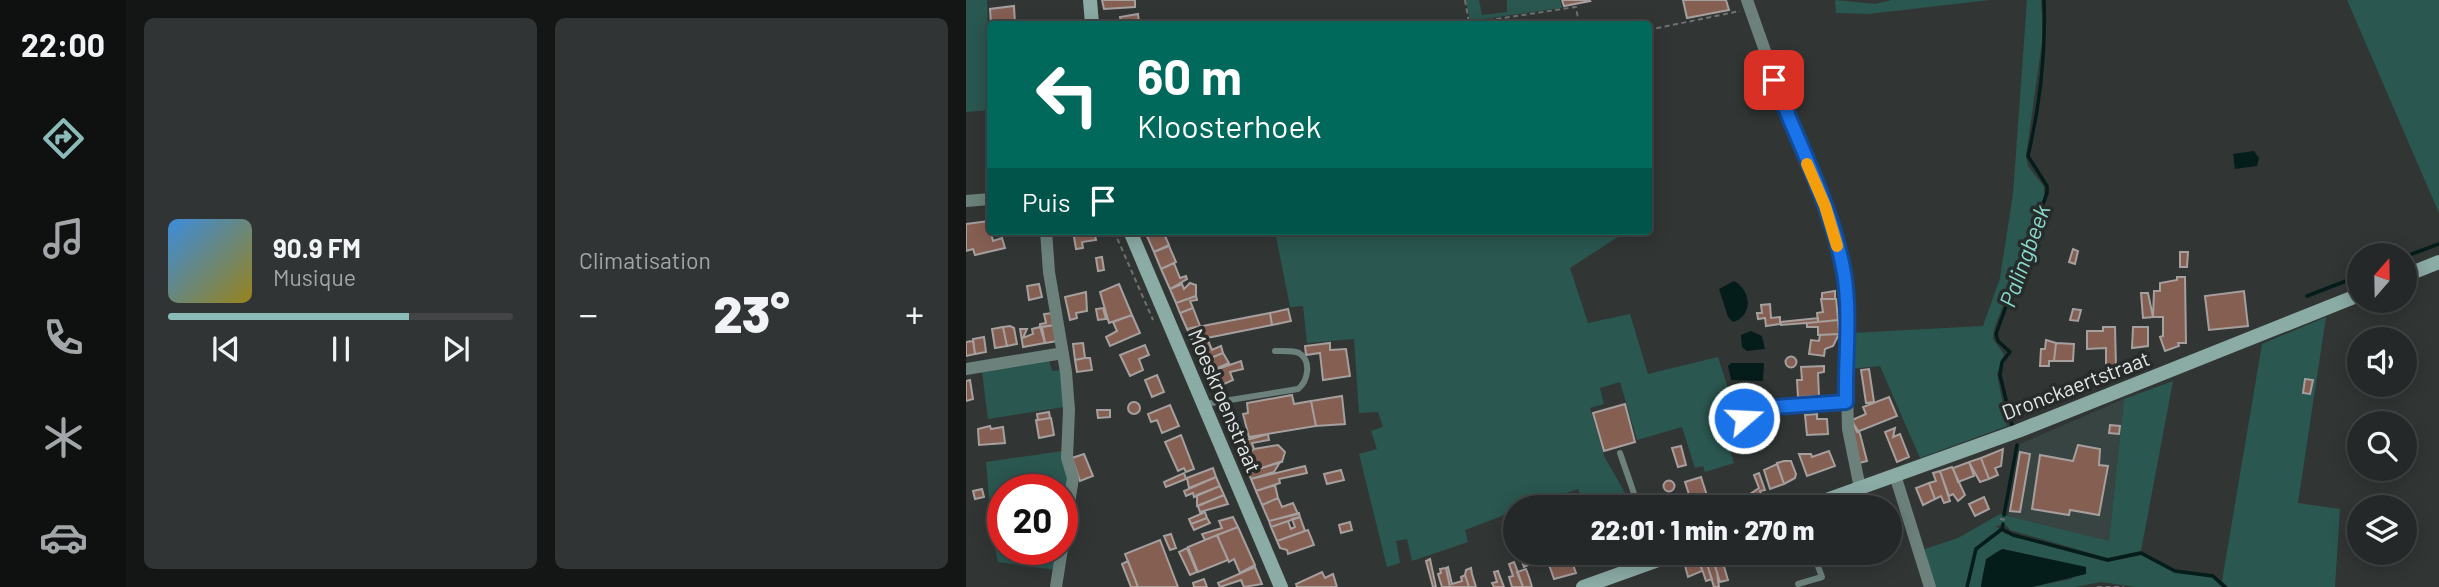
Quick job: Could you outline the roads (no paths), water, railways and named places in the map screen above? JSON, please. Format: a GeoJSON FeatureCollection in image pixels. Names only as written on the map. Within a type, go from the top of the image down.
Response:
{"type":"FeatureCollection","features":[{"type":"Feature","properties":{"kind":"main road"},"geometry":{"type":"LineString","coordinates":[[1090,0],[1092,21]]}},
{"type":"Feature","properties":{"kind":"main road","name":"Moeskroenstraat"},"geometry":{"type":"LineString","coordinates":[[1132,235],[1281,587]]}},
{"type":"Feature","properties":{"kind":"main road"},"geometry":{"type":"LineString","coordinates":[[2417,271],[2439,262]]}},
{"type":"Feature","properties":{"kind":"main road","name":"Dronckaertstraat"},"geometry":{"type":"LineString","coordinates":[[1840,495],[2161,376],[2347,300]]}},
{"type":"Feature","properties":{"kind":"main road"},"geometry":{"type":"LineString","coordinates":[[1583,587],[1639,565]]}},
{"type":"Feature","properties":{"kind":"street"},"geometry":{"type":"LineString","coordinates":[[1747,5],[1836,241],[1847,302],[1848,429],[1860,488]]}},
{"type":"Feature","properties":{"kind":"street"},"geometry":{"type":"LineString","coordinates":[[966,201],[987,198]]}},
{"type":"Feature","properties":{"kind":"street"},"geometry":{"type":"LineString","coordinates":[[1046,235],[1049,272],[1063,353],[1069,410],[1068,458],[1073,478],[1056,587]]}},
{"type":"Feature","properties":{"kind":"street"},"geometry":{"type":"LineString","coordinates":[[966,369],[1063,353]]}},
{"type":"Feature","properties":{"kind":"street"},"geometry":{"type":"LineString","coordinates":[[1895,475],[1930,587]]}},
{"type":"Feature","properties":{"kind":"lane"},"geometry":{"type":"LineString","coordinates":[[1203,404],[1298,389],[1304,384],[1307,373],[1304,358],[1297,352],[1275,351]]}},
{"type":"Feature","properties":{"kind":"lane"},"geometry":{"type":"LineString","coordinates":[[1744,418],[1775,407],[1846,402]]}},
{"type":"Feature","properties":{"kind":"lane"},"geometry":{"type":"LineString","coordinates":[[1620,453],[1635,495]]}},
{"type":"Feature","properties":{"kind":"lane"},"geometry":{"type":"LineString","coordinates":[[1798,584],[1822,577],[1818,565]]}},
{"type":"Feature","properties":{"kind":"water"},"geometry":{"type":"Polygon","coordinates":[[[2254,151],[2259,158],[2257,166],[2235,169],[2233,154],[2254,151]]]}},
{"type":"Feature","properties":{"kind":"water"},"geometry":{"type":"Polygon","coordinates":[[[1734,281],[1744,291],[1748,303],[1744,314],[1733,322],[1728,317],[1719,289],[1734,281]]]}},
{"type":"Feature","properties":{"kind":"water"},"geometry":{"type":"Polygon","coordinates":[[[1751,331],[1762,336],[1765,349],[1747,351],[1742,347],[1741,335],[1751,331]]]}},
{"type":"Feature","properties":{"kind":"water"},"geometry":{"type":"Polygon","coordinates":[[[1731,363],[1764,363],[1763,381],[1731,380],[1728,366],[1731,363]]]}},
{"type":"Feature","properties":{"kind":"water"},"geometry":{"type":"Polygon","coordinates":[[[2002,549],[2086,567],[2086,574],[2032,587],[1981,587],[1986,559],[2002,549]]]}},
{"type":"Feature","properties":{"kind":"waterway","name":"Palingbeek"},"geometry":{"type":"LineString","coordinates":[[2012,425],[2000,375],[2002,362],[2010,352],[1998,341],[1996,334],[2047,193],[2047,186],[2028,156],[2041,78],[2044,0]]}},
{"type":"Feature","properties":{"kind":"waterway"},"geometry":{"type":"LineString","coordinates":[[2417,252],[2439,244]]}},
{"type":"Feature","properties":{"kind":"waterway"},"geometry":{"type":"LineString","coordinates":[[2307,296],[2347,281]]}},
{"type":"Feature","properties":{"kind":"waterway","name":"Palingbeek"},"geometry":{"type":"LineString","coordinates":[[2004,515],[2017,445]]}},
{"type":"Feature","properties":{"kind":"waterway","name":"Palingbeek"},"geometry":{"type":"LineString","coordinates":[[1967,587],[1976,549],[2002,529],[2003,524]]}},
{"type":"Feature","properties":{"kind":"waterway"},"geometry":{"type":"LineString","coordinates":[[2002,529],[2013,535],[2108,560],[2141,553],[2175,571],[2213,576],[2225,587]]}}]}
